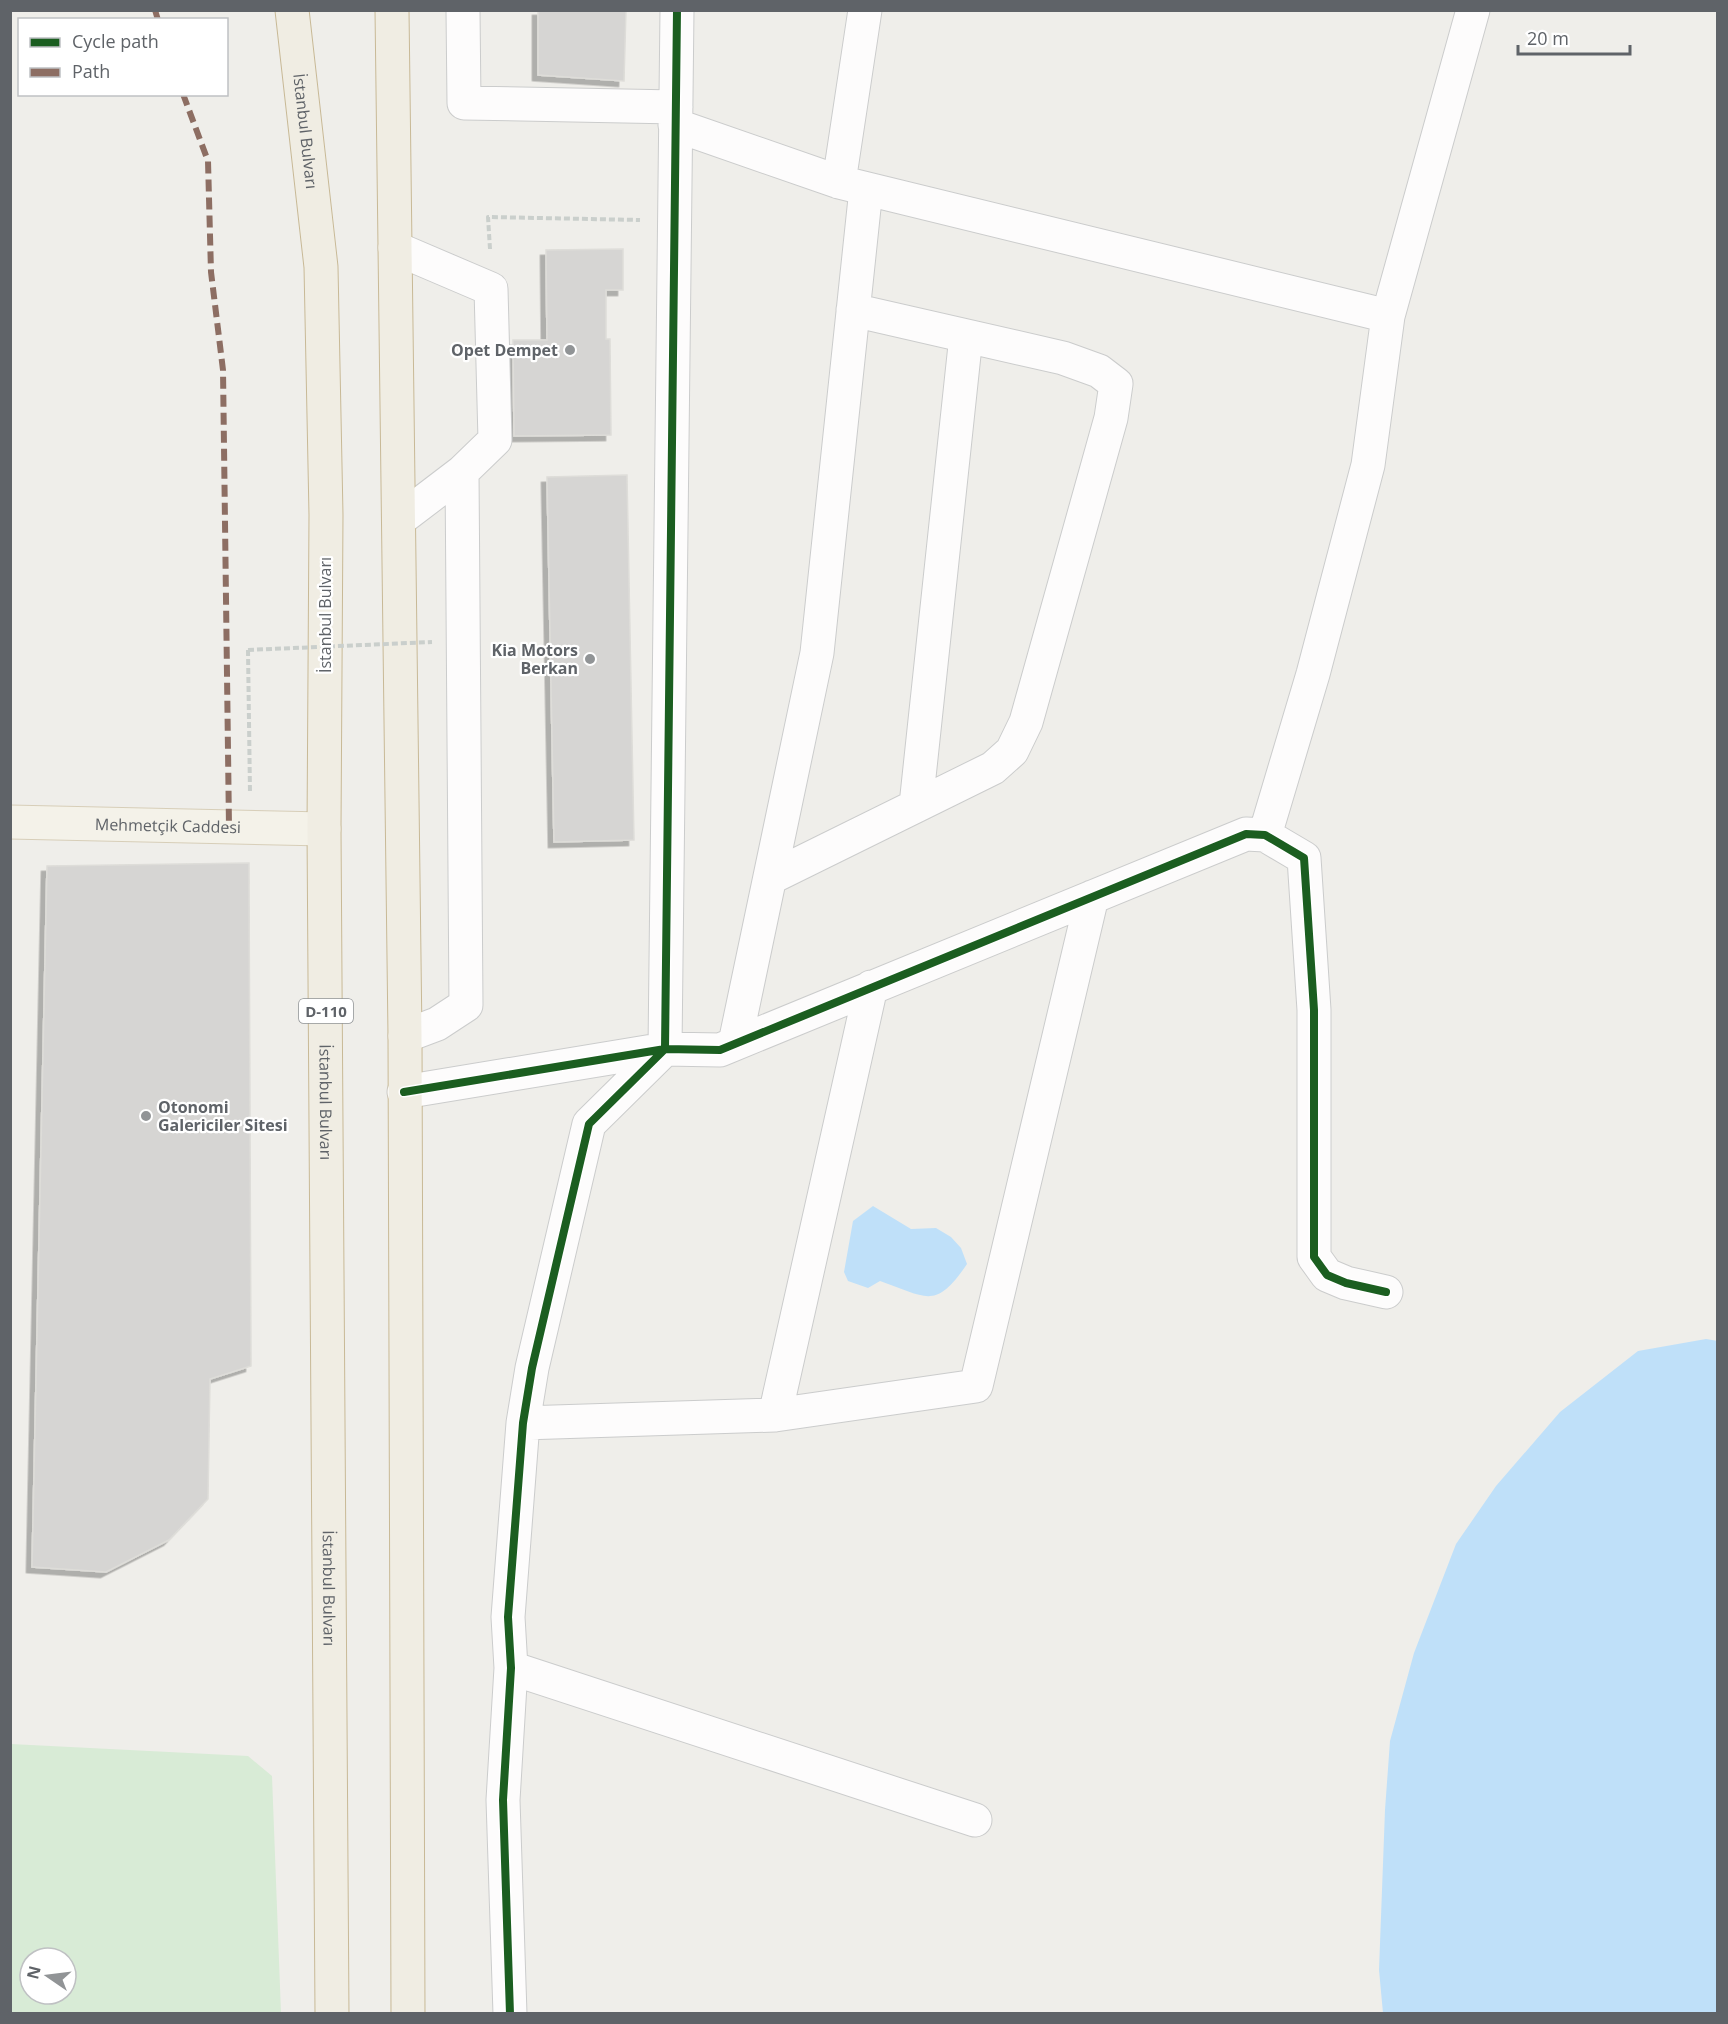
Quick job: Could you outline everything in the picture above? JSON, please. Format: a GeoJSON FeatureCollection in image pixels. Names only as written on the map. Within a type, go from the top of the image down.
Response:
{"type":"FeatureCollection","features":[{"type":"Feature","properties":{"kind":"highway","name":"İstanbul Bulvarı"},"geometry":{"type":"LineString","coordinates":[[292,10],[321,267],[326,515],[324,829],[332,2013]]}},
{"type":"Feature","properties":{"kind":"highway"},"geometry":{"type":"LineString","coordinates":[[392,10],[405,1036],[408,2013]]}},
{"type":"Feature","properties":{"kind":"main road","name":"Mehmetçik Caddesi"},"geometry":{"type":"LineString","coordinates":[[10,822],[324,829]]}},
{"type":"Feature","properties":{"kind":"street"},"geometry":{"type":"LineString","coordinates":[[463,10],[464,103],[675,116],[853,185],[1388,316]]}},
{"type":"Feature","properties":{"kind":"street"},"geometry":{"type":"LineString","coordinates":[[510,2013],[502,1800],[511,1668],[508,1617],[524,1423],[532,1368],[589,1124],[665,1049],[677,10]]}},
{"type":"Feature","properties":{"kind":"street"},"geometry":{"type":"LineString","coordinates":[[735,1043],[817,653],[853,310],[853,185],[865,10]]}},
{"type":"Feature","properties":{"kind":"street"},"geometry":{"type":"LineString","coordinates":[[1265,835],[1313,674],[1368,465],[1388,316],[1473,10]]}},
{"type":"Feature","properties":{"kind":"street"},"geometry":{"type":"LineString","coordinates":[[395,248],[491,289],[495,440],[462,472],[399,520]]}},
{"type":"Feature","properties":{"kind":"street"},"geometry":{"type":"LineString","coordinates":[[770,878],[993,768],[1012,751],[1026,722],[1111,418],[1116,384],[1099,371],[1063,358],[853,310]]}},
{"type":"Feature","properties":{"kind":"street"},"geometry":{"type":"LineString","coordinates":[[916,805],[966,336]]}},
{"type":"Feature","properties":{"kind":"street"},"geometry":{"type":"LineString","coordinates":[[405,1036],[437,1024],[466,1005],[462,472]]}},
{"type":"Feature","properties":{"kind":"street"},"geometry":{"type":"LineString","coordinates":[[404,1092],[665,1049],[720,1050],[1246,834],[1265,835],[1304,858],[1314,1010],[1314,1257],[1327,1275],[1346,1283],[1386,1292]]}},
{"type":"Feature","properties":{"kind":"street"},"geometry":{"type":"LineString","coordinates":[[524,1423],[775,1415],[976,1386],[1092,897]]}},
{"type":"Feature","properties":{"kind":"street"},"geometry":{"type":"LineString","coordinates":[[775,1415],[871,987]]}},
{"type":"Feature","properties":{"kind":"street"},"geometry":{"type":"LineString","coordinates":[[511,1668],[975,1820]]}},
{"type":"Feature","properties":{"kind":"path"},"geometry":{"type":"LineString","coordinates":[[491,289],[488,217],[674,220]]}},
{"type":"Feature","properties":{"kind":"path"},"geometry":{"type":"LineString","coordinates":[[249,753],[248,650],[432,642]]}},
{"type":"Feature","properties":{"kind":"green space"},"geometry":{"type":"Polygon","coordinates":[[[11,1744],[248,1756],[272,1776],[281,2013],[11,2013],[11,1744]]]}},
{"type":"Feature","properties":{"kind":"water"},"geometry":{"type":"Polygon","coordinates":[[[873,1206],[911,1229],[936,1228],[951,1237],[961,1248],[967,1264],[947,1289],[929,1296],[909,1292],[880,1281],[868,1288],[848,1281],[844,1272],[853,1221],[873,1206]]]}},
{"type":"Feature","properties":{"kind":"water"},"geometry":{"type":"Polygon","coordinates":[[[1706,1339],[1718,1341],[1717,2013],[1383,2013],[1379,1970],[1390,1741],[1414,1653],[1456,1544],[1496,1486],[1560,1412],[1638,1351],[1706,1339]]]}},
{"type":"Feature","properties":{"kind":"building"},"geometry":{"type":"Polygon","coordinates":[[[538,10],[626,10],[624,81],[538,75],[538,10]]]}},
{"type":"Feature","properties":{"kind":"building"},"geometry":{"type":"Polygon","coordinates":[[[623,249],[623,290],[606,290],[606,339],[610,339],[611,435],[514,436],[513,340],[547,340],[546,250],[623,249]]]}},
{"type":"Feature","properties":{"kind":"building","name":"Kia Motors Berkan"},"geometry":{"type":"Polygon","coordinates":[[[627,475],[634,840],[554,842],[547,477],[627,475]]]}},
{"type":"Feature","properties":{"kind":"building","name":"Otonomi Galericiler Sitesi"},"geometry":{"type":"Polygon","coordinates":[[[249,863],[251,1366],[210,1379],[208,1499],[169,1540],[106,1572],[32,1567],[47,866],[249,863]]]}},
{"type":"Feature","properties":{"kind":"marked path"},"geometry":{"type":"LineString","coordinates":[[155,10],[157,18]]}},
{"type":"Feature","properties":{"kind":"marked path"},"geometry":{"type":"LineString","coordinates":[[184,96],[208,161],[211,272],[223,370],[229,827]]}},
{"type":"Feature","properties":{"kind":"cycle path"},"geometry":{"type":"LineString","coordinates":[[510,2014],[503,1800],[511,1668],[508,1617],[523,1423],[532,1368],[589,1124],[665,1049],[677,10]]}},
{"type":"Feature","properties":{"kind":"cycle path"},"geometry":{"type":"LineString","coordinates":[[404,1092],[665,1049],[720,1050],[1246,834],[1265,835],[1304,858],[1314,1010],[1314,1257],[1327,1275],[1346,1283],[1386,1292]]}},
{"type":"Feature","properties":{"kind":"place","name":"Opet Dempet"},"geometry":{"type":"Point","coordinates":[570,350]}},
{"type":"Feature","properties":{"kind":"place","name":"Kia Motors Berkan"},"geometry":{"type":"Point","coordinates":[590,659]}},
{"type":"Feature","properties":{"kind":"place","name":"Otonomi Galericiler Sitesi"},"geometry":{"type":"Point","coordinates":[146,1116]}}]}
